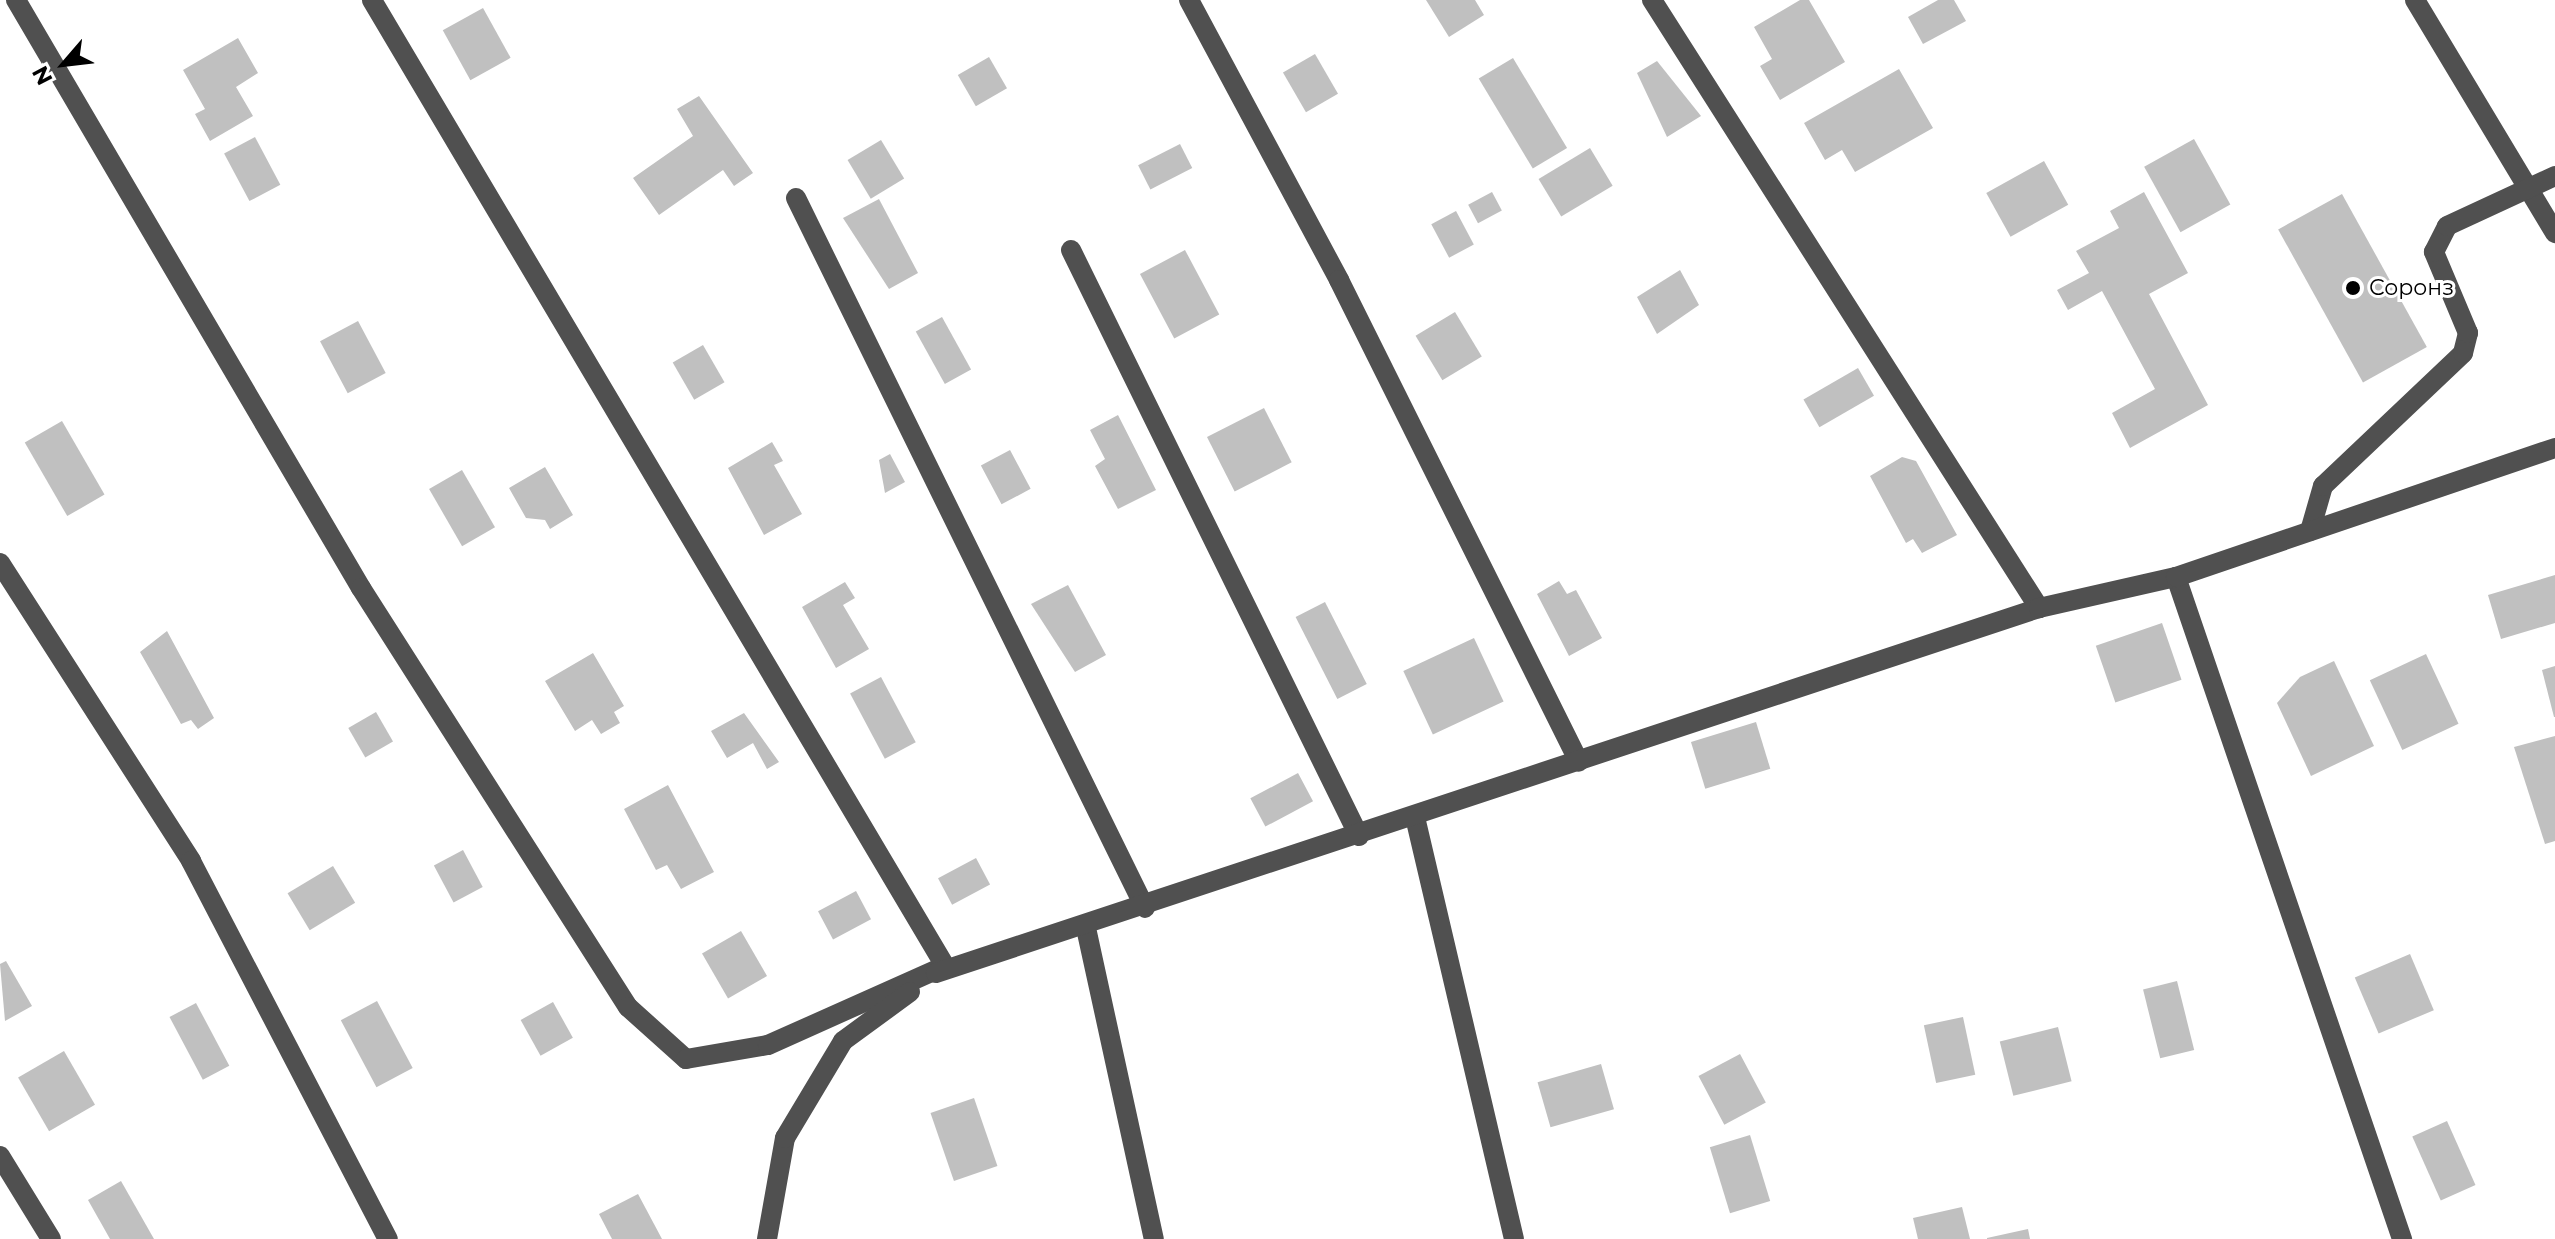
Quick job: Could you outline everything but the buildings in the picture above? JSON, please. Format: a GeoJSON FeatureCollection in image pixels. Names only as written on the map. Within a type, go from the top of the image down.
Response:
{"type":"FeatureCollection","features":[{"type":"Feature","properties":{"kind":"street"},"geometry":{"type":"LineString","coordinates":[[16,0],[361,588],[628,1007],[686,1059],[768,1045],[945,966],[1086,928],[2039,608],[2176,577],[2555,448]]}},
{"type":"Feature","properties":{"kind":"street"},"geometry":{"type":"LineString","coordinates":[[372,0],[945,966]]}},
{"type":"Feature","properties":{"kind":"street"},"geometry":{"type":"LineString","coordinates":[[1189,0],[1579,762]]}},
{"type":"Feature","properties":{"kind":"street"},"geometry":{"type":"LineString","coordinates":[[1652,0],[2039,608]]}},
{"type":"Feature","properties":{"kind":"street"},"geometry":{"type":"LineString","coordinates":[[2415,0],[2555,233]]}},
{"type":"Feature","properties":{"kind":"street"},"geometry":{"type":"LineString","coordinates":[[2310,531],[2323,486],[2463,353],[2468,333],[2434,252],[2447,226],[2555,176]]}},
{"type":"Feature","properties":{"kind":"street"},"geometry":{"type":"LineString","coordinates":[[796,198],[1145,908]]}},
{"type":"Feature","properties":{"kind":"street"},"geometry":{"type":"LineString","coordinates":[[1071,250],[1359,836]]}},
{"type":"Feature","properties":{"kind":"street"},"geometry":{"type":"LineString","coordinates":[[0,563],[191,861],[388,1239]]}},
{"type":"Feature","properties":{"kind":"street"},"geometry":{"type":"LineString","coordinates":[[2176,577],[2402,1239]]}},
{"type":"Feature","properties":{"kind":"street"},"geometry":{"type":"LineString","coordinates":[[1415,817],[1514,1239]]}},
{"type":"Feature","properties":{"kind":"street"},"geometry":{"type":"LineString","coordinates":[[1086,928],[1154,1239]]}},
{"type":"Feature","properties":{"kind":"street"},"geometry":{"type":"LineString","coordinates":[[767,1239],[785,1138],[843,1041],[945,966]]}},
{"type":"Feature","properties":{"kind":"street"},"geometry":{"type":"LineString","coordinates":[[0,1156],[51,1239]]}},
{"type":"Feature","properties":{"kind":"place","name":"Соронз"},"geometry":{"type":"Point","coordinates":[2353,288]}}]}
